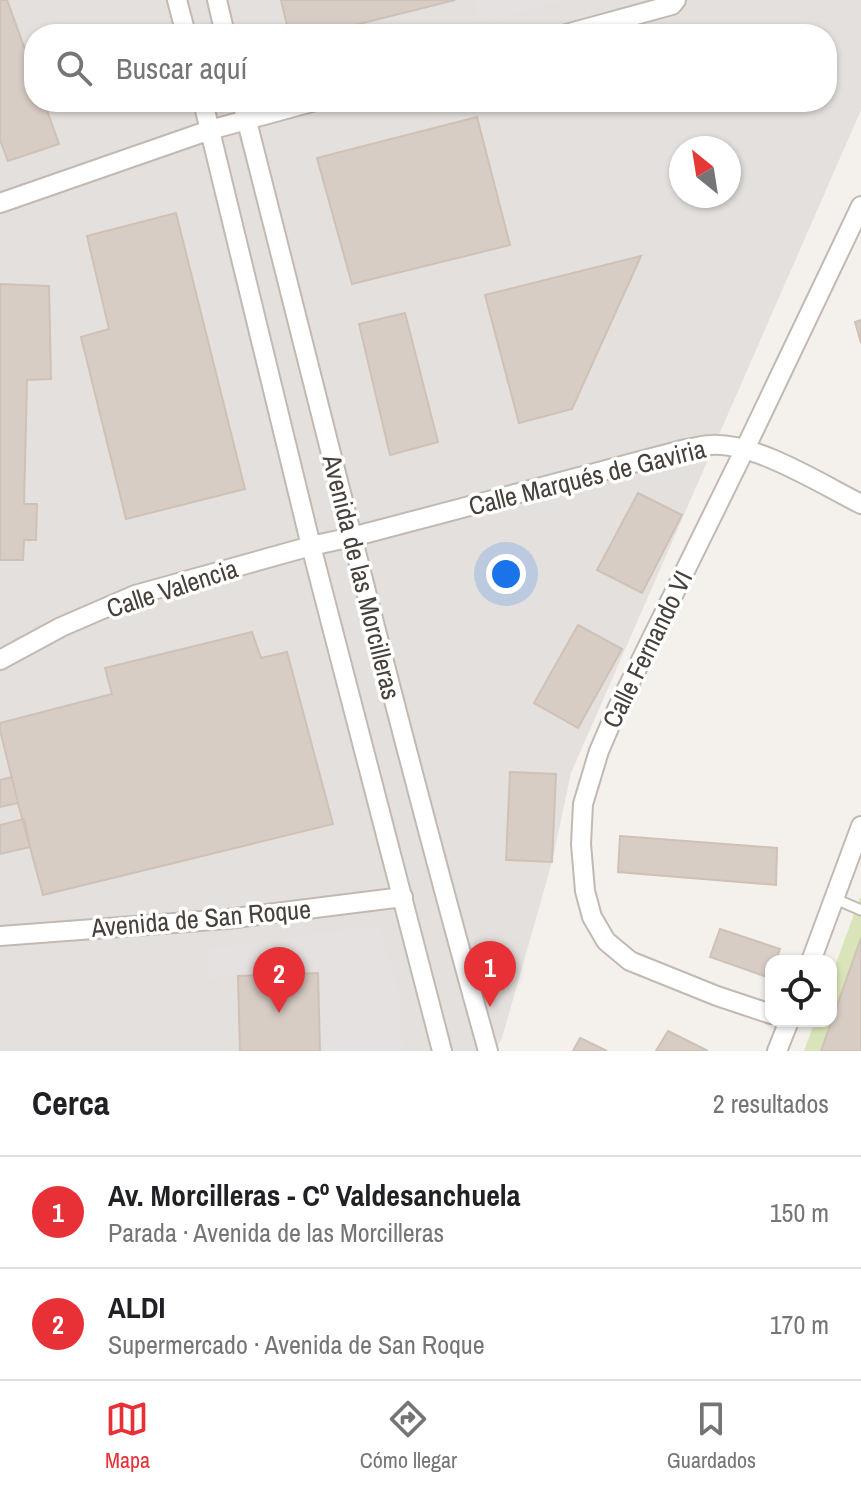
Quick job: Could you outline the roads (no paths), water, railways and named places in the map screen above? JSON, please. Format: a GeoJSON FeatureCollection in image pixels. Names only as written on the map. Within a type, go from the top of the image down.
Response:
{"type":"FeatureCollection","features":[{"type":"Feature","properties":{"kind":"street"},"geometry":{"type":"LineString","coordinates":[[177,0],[183,24]]}},
{"type":"Feature","properties":{"kind":"street"},"geometry":{"type":"LineString","coordinates":[[217,0],[223,24]]}},
{"type":"Feature","properties":{"kind":"street"},"geometry":{"type":"LineString","coordinates":[[603,24],[672,5],[676,0]]}},
{"type":"Feature","properties":{"kind":"street","name":"Avenida de las Morcilleras"},"geometry":{"type":"LineString","coordinates":[[206,112],[311,546],[442,1051]]}},
{"type":"Feature","properties":{"kind":"street"},"geometry":{"type":"LineString","coordinates":[[0,203],[210,130],[243,112]]}},
{"type":"Feature","properties":{"kind":"street","name":"Avenida de las Morcilleras"},"geometry":{"type":"LineString","coordinates":[[245,112],[352,537],[488,1051]]}},
{"type":"Feature","properties":{"kind":"street","name":"Calle Fernando VI"},"geometry":{"type":"LineString","coordinates":[[765,1012],[630,961],[606,941],[592,917],[585,891],[581,844],[583,804],[599,751],[618,707],[861,206]]}},
{"type":"Feature","properties":{"kind":"street","name":"Calle Marqués de Gaviria"},"geometry":{"type":"LineString","coordinates":[[352,537],[686,449],[712,445],[745,449],[861,504]]}},
{"type":"Feature","properties":{"kind":"street","name":"Calle Valencia"},"geometry":{"type":"LineString","coordinates":[[0,660],[61,627],[135,595],[352,537]]}},
{"type":"Feature","properties":{"kind":"street"},"geometry":{"type":"LineString","coordinates":[[813,955],[861,826]]}},
{"type":"Feature","properties":{"kind":"street","name":"Avenida de San Roque"},"geometry":{"type":"LineString","coordinates":[[0,936],[227,919],[403,897]]}},
{"type":"Feature","properties":{"kind":"street"},"geometry":{"type":"LineString","coordinates":[[777,1051],[787,1027]]}},
{"type":"Feature","properties":{"kind":"lane"},"geometry":{"type":"LineString","coordinates":[[833,898],[861,910]]}},
{"type":"Feature","properties":{"kind":"place","name":"Av. Morcilleras - Cº Valdesanchuela"},"geometry":{"type":"Point","coordinates":[490,1007]}},
{"type":"Feature","properties":{"kind":"place","name":"ALDI"},"geometry":{"type":"Point","coordinates":[279,1013]}}]}
